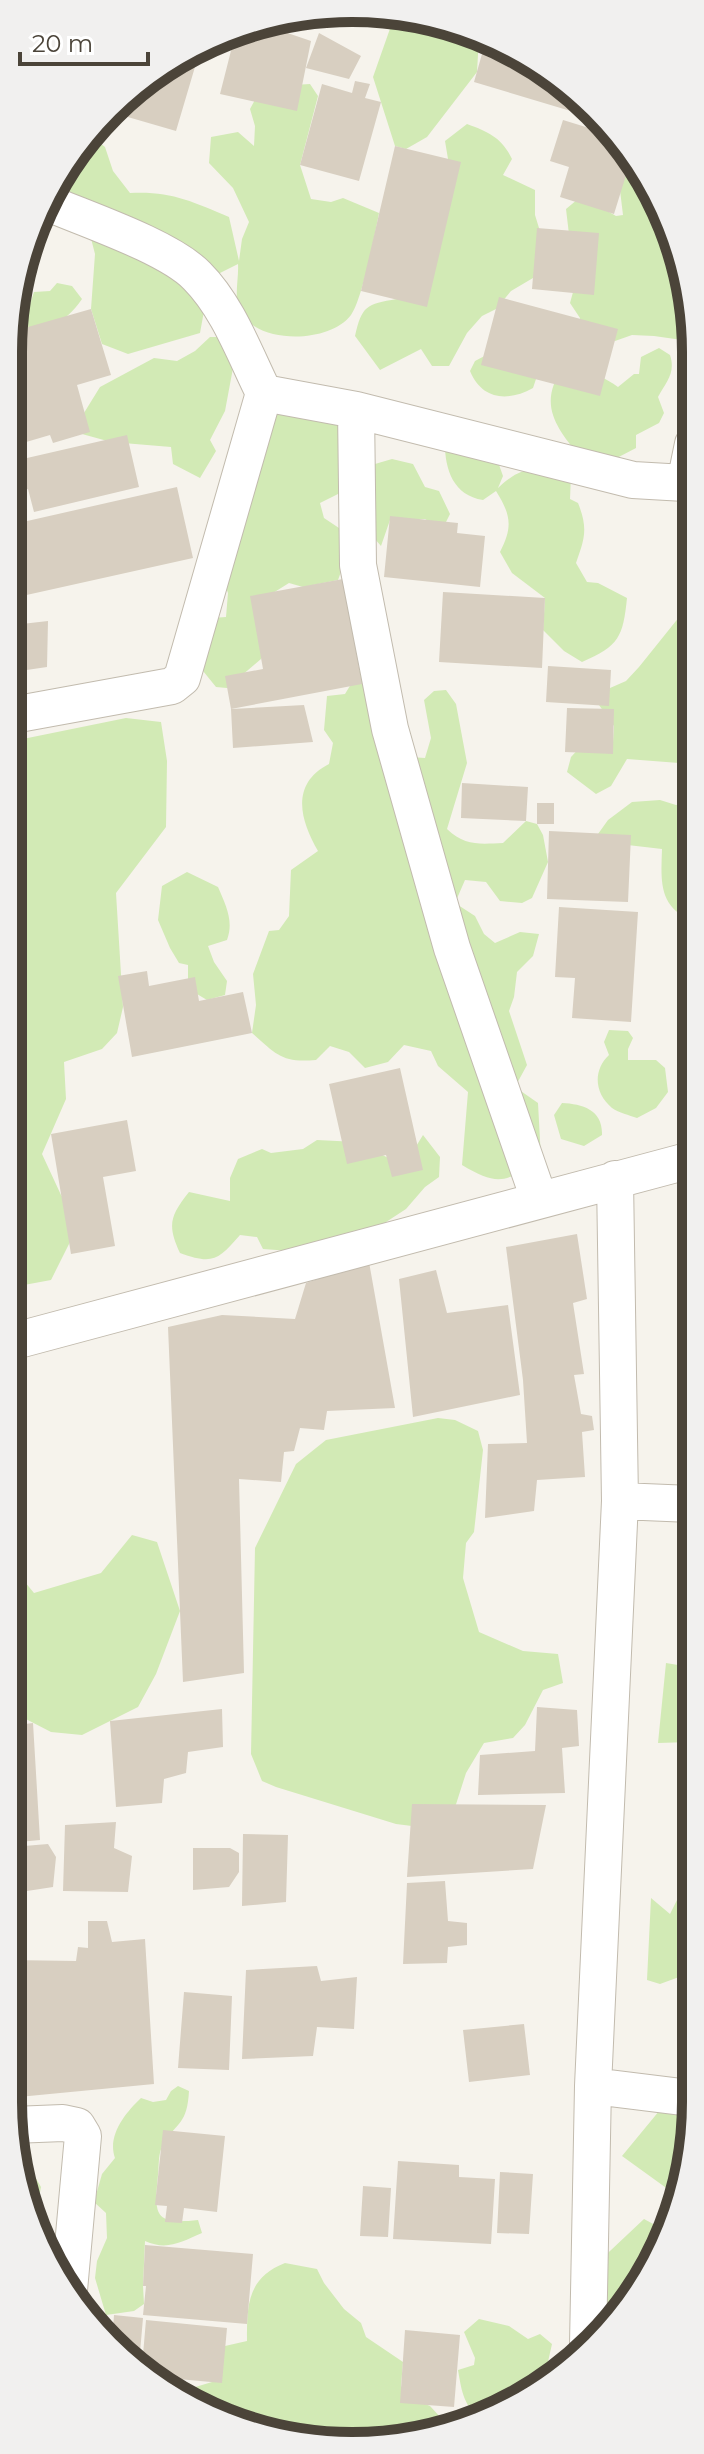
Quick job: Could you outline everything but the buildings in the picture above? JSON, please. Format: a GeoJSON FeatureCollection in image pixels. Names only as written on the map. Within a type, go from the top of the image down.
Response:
{"type":"FeatureCollection","features":[{"type":"Feature","properties":{"kind":"street"},"geometry":{"type":"LineString","coordinates":[[22,713],[172,686],[182,678],[264,393],[222,310],[197,275],[163,252],[56,206]]}},
{"type":"Feature","properties":{"kind":"street"},"geometry":{"type":"LineString","coordinates":[[264,393],[356,410],[633,480],[682,483]]}},
{"type":"Feature","properties":{"kind":"street"},"geometry":{"type":"LineString","coordinates":[[356,410],[358,565],[390,729],[452,948],[539,1199]]}},
{"type":"Feature","properties":{"kind":"street"},"geometry":{"type":"LineString","coordinates":[[22,1339],[682,1162]]}},
{"type":"Feature","properties":{"kind":"street"},"geometry":{"type":"LineString","coordinates":[[588,2332],[593,2086],[620,1501],[615,1179]]}},
{"type":"Feature","properties":{"kind":"street"},"geometry":{"type":"LineString","coordinates":[[620,1501],[682,1504]]}},
{"type":"Feature","properties":{"kind":"street"},"geometry":{"type":"LineString","coordinates":[[593,2086],[682,2097]]}},
{"type":"Feature","properties":{"kind":"street"},"geometry":{"type":"LineString","coordinates":[[23,2125],[63,2123],[77,2126],[83,2136],[70,2274]]}},
{"type":"Feature","properties":{"kind":"green space"},"geometry":{"type":"Polygon","coordinates":[[[391,25],[437,33],[478,47],[477,72],[427,137],[406,149],[395,146],[373,77],[391,25]]]}},
{"type":"Feature","properties":{"kind":"green space"},"geometry":{"type":"Polygon","coordinates":[[[310,84],[318,96],[300,165],[311,199],[331,202],[343,198],[379,213],[364,282],[351,315],[328,331],[312,335],[279,335],[263,331],[241,313],[237,295],[238,264],[210,278],[200,333],[128,354],[102,344],[91,309],[95,254],[86,219],[56,205],[66,187],[98,141],[105,147],[113,171],[130,193],[169,195],[229,217],[239,261],[242,239],[249,222],[233,188],[209,163],[211,137],[238,132],[254,146],[255,126],[250,109],[262,87],[310,84]]]}},
{"type":"Feature","properties":{"kind":"green space"},"geometry":{"type":"Polygon","coordinates":[[[467,124],[494,137],[504,146],[512,159],[503,175],[535,190],[535,215],[547,254],[533,278],[511,291],[496,309],[482,316],[467,333],[449,366],[432,366],[421,349],[380,370],[355,336],[360,318],[372,305],[397,299],[450,171],[445,141],[467,124]]]}},
{"type":"Feature","properties":{"kind":"green space"},"geometry":{"type":"Polygon","coordinates":[[[626,170],[657,226],[676,288],[681,340],[632,335],[615,341],[578,337],[580,318],[570,303],[575,285],[566,209],[578,199],[590,201],[616,216],[623,215],[619,182],[626,170]]]}},
{"type":"Feature","properties":{"kind":"green space"},"geometry":{"type":"Polygon","coordinates":[[[57,283],[72,286],[82,299],[60,321],[23,336],[25,308],[29,307],[34,292],[50,291],[57,283]]]}},
{"type":"Feature","properties":{"kind":"green space"},"geometry":{"type":"Polygon","coordinates":[[[210,337],[220,337],[233,368],[225,411],[210,440],[216,451],[200,478],[173,464],[171,447],[111,442],[82,434],[79,421],[100,387],[154,358],[177,361],[195,351],[210,337]]]}},
{"type":"Feature","properties":{"kind":"green space"},"geometry":{"type":"Polygon","coordinates":[[[659,348],[670,355],[672,367],[658,397],[664,413],[659,423],[636,435],[636,448],[611,461],[578,455],[556,422],[551,404],[554,384],[594,375],[618,387],[634,374],[639,374],[641,357],[659,348]]]}},
{"type":"Feature","properties":{"kind":"green space"},"geometry":{"type":"Polygon","coordinates":[[[494,351],[536,379],[533,388],[514,395],[497,396],[481,388],[470,371],[475,361],[494,351]]]}},
{"type":"Feature","properties":{"kind":"green space"},"geometry":{"type":"Polygon","coordinates":[[[265,410],[322,413],[350,432],[342,492],[320,503],[324,518],[339,528],[346,558],[338,580],[303,587],[289,583],[265,598],[261,659],[227,688],[216,687],[199,666],[212,618],[226,617],[228,593],[220,572],[265,410]]]}},
{"type":"Feature","properties":{"kind":"green space"},"geometry":{"type":"Polygon","coordinates":[[[445,439],[492,445],[503,476],[498,488],[524,471],[571,475],[570,499],[578,503],[584,526],[576,563],[587,582],[598,583],[627,598],[621,631],[604,651],[582,662],[564,651],[543,630],[545,598],[512,573],[500,552],[508,528],[501,499],[496,491],[483,500],[472,497],[457,486],[448,469],[445,439]]]}},
{"type":"Feature","properties":{"kind":"green space"},"geometry":{"type":"Polygon","coordinates":[[[392,459],[413,464],[425,487],[439,491],[450,514],[446,522],[437,526],[425,519],[390,520],[381,546],[374,538],[365,482],[375,464],[392,459]]]}},
{"type":"Feature","properties":{"kind":"green space"},"geometry":{"type":"Polygon","coordinates":[[[682,613],[682,763],[627,759],[611,786],[596,794],[567,772],[571,757],[583,744],[613,742],[614,726],[599,705],[610,688],[626,681],[682,613]]]}},
{"type":"Feature","properties":{"kind":"green space"},"geometry":{"type":"Polygon","coordinates":[[[359,671],[381,671],[410,757],[425,758],[431,738],[424,700],[434,691],[446,690],[456,704],[467,763],[447,829],[466,841],[503,843],[526,821],[537,824],[543,835],[548,862],[532,898],[522,903],[500,901],[486,882],[465,880],[455,903],[475,916],[484,934],[495,943],[520,932],[539,934],[533,956],[517,972],[509,1011],[527,1065],[515,1087],[538,1103],[541,1159],[510,1177],[485,1177],[462,1165],[468,1092],[438,1066],[431,1051],[404,1045],[388,1062],[365,1068],[349,1052],[330,1046],[316,1060],[287,1059],[252,1033],[256,1005],[253,974],[269,931],[279,930],[289,916],[291,870],[318,851],[303,815],[302,803],[308,782],[329,764],[333,743],[324,730],[327,696],[345,694],[359,671]]]}},
{"type":"Feature","properties":{"kind":"green space"},"geometry":{"type":"Polygon","coordinates":[[[126,718],[161,722],[167,761],[166,827],[116,893],[123,1007],[117,1033],[102,1049],[64,1062],[66,1099],[42,1154],[61,1195],[75,1215],[69,1244],[51,1280],[22,1287],[22,739],[126,718]]]}},
{"type":"Feature","properties":{"kind":"green space"},"geometry":{"type":"Polygon","coordinates":[[[660,800],[682,804],[682,915],[673,908],[664,891],[662,849],[619,844],[598,834],[608,820],[632,802],[660,800]]]}},
{"type":"Feature","properties":{"kind":"green space"},"geometry":{"type":"Polygon","coordinates":[[[187,872],[218,887],[229,920],[227,940],[208,946],[227,981],[225,995],[207,1000],[192,991],[188,965],[179,963],[158,920],[162,886],[187,872]]]}},
{"type":"Feature","properties":{"kind":"green space"},"geometry":{"type":"Polygon","coordinates":[[[609,1030],[628,1031],[633,1038],[628,1049],[628,1060],[656,1060],[665,1068],[668,1092],[656,1108],[637,1118],[612,1108],[599,1089],[598,1074],[609,1055],[604,1042],[609,1030]]]}},
{"type":"Feature","properties":{"kind":"green space"},"geometry":{"type":"Polygon","coordinates":[[[562,1103],[577,1105],[595,1114],[602,1135],[584,1146],[561,1139],[554,1115],[562,1103]]]}},
{"type":"Feature","properties":{"kind":"green space"},"geometry":{"type":"Polygon","coordinates":[[[423,1135],[440,1157],[439,1177],[425,1187],[406,1209],[383,1224],[290,1251],[263,1249],[257,1237],[240,1235],[214,1258],[200,1259],[180,1253],[173,1235],[174,1214],[189,1192],[230,1201],[230,1178],[238,1159],[262,1149],[271,1153],[303,1149],[317,1140],[357,1142],[404,1166],[423,1135]]]}},
{"type":"Feature","properties":{"kind":"green space"},"geometry":{"type":"Polygon","coordinates":[[[438,1418],[455,1420],[478,1431],[483,1450],[474,1532],[466,1543],[463,1578],[479,1632],[523,1651],[558,1654],[563,1683],[543,1690],[525,1725],[513,1738],[484,1743],[466,1773],[451,1820],[436,1829],[396,1824],[276,1787],[262,1781],[251,1754],[255,1548],[296,1464],[326,1440],[438,1418]]]}},
{"type":"Feature","properties":{"kind":"green space"},"geometry":{"type":"Polygon","coordinates":[[[132,1535],[157,1542],[180,1611],[156,1674],[138,1707],[82,1735],[51,1732],[22,1717],[22,1578],[34,1593],[101,1573],[132,1535]]]}},
{"type":"Feature","properties":{"kind":"green space"},"geometry":{"type":"Polygon","coordinates":[[[666,1663],[682,1666],[682,1742],[658,1743],[666,1663]]]}},
{"type":"Feature","properties":{"kind":"green space"},"geometry":{"type":"Polygon","coordinates":[[[682,1890],[682,1976],[660,1984],[647,1980],[651,1898],[670,1914],[682,1890]]]}},
{"type":"Feature","properties":{"kind":"green space"},"geometry":{"type":"Polygon","coordinates":[[[178,2086],[189,2091],[188,2102],[184,2116],[160,2151],[157,2208],[165,2219],[198,2220],[202,2233],[167,2245],[145,2241],[144,2304],[134,2311],[106,2315],[95,2278],[97,2261],[107,2238],[106,2213],[94,2202],[102,2174],[115,2158],[115,2133],[129,2111],[141,2098],[153,2102],[166,2100],[178,2086]]]}},
{"type":"Feature","properties":{"kind":"green space"},"geometry":{"type":"Polygon","coordinates":[[[669,2099],[682,2102],[679,2145],[670,2191],[622,2156],[669,2099]]]}},
{"type":"Feature","properties":{"kind":"green space"},"geometry":{"type":"Polygon","coordinates":[[[28,2164],[41,2187],[38,2202],[28,2164]]]}},
{"type":"Feature","properties":{"kind":"green space"},"geometry":{"type":"Polygon","coordinates":[[[644,2219],[658,2226],[638,2267],[614,2303],[588,2332],[577,2282],[644,2219]]]}},
{"type":"Feature","properties":{"kind":"green space"},"geometry":{"type":"Polygon","coordinates":[[[285,2263],[317,2269],[344,2309],[361,2323],[366,2337],[403,2362],[401,2386],[407,2397],[430,2406],[442,2419],[374,2431],[309,2429],[246,2414],[184,2386],[192,2388],[212,2382],[225,2346],[247,2341],[252,2294],[263,2276],[285,2263]]]}},
{"type":"Feature","properties":{"kind":"green space"},"geometry":{"type":"Polygon","coordinates":[[[479,2319],[509,2326],[528,2339],[540,2334],[552,2344],[547,2368],[517,2388],[471,2409],[458,2370],[474,2365],[475,2358],[464,2332],[479,2319]]]}}]}
